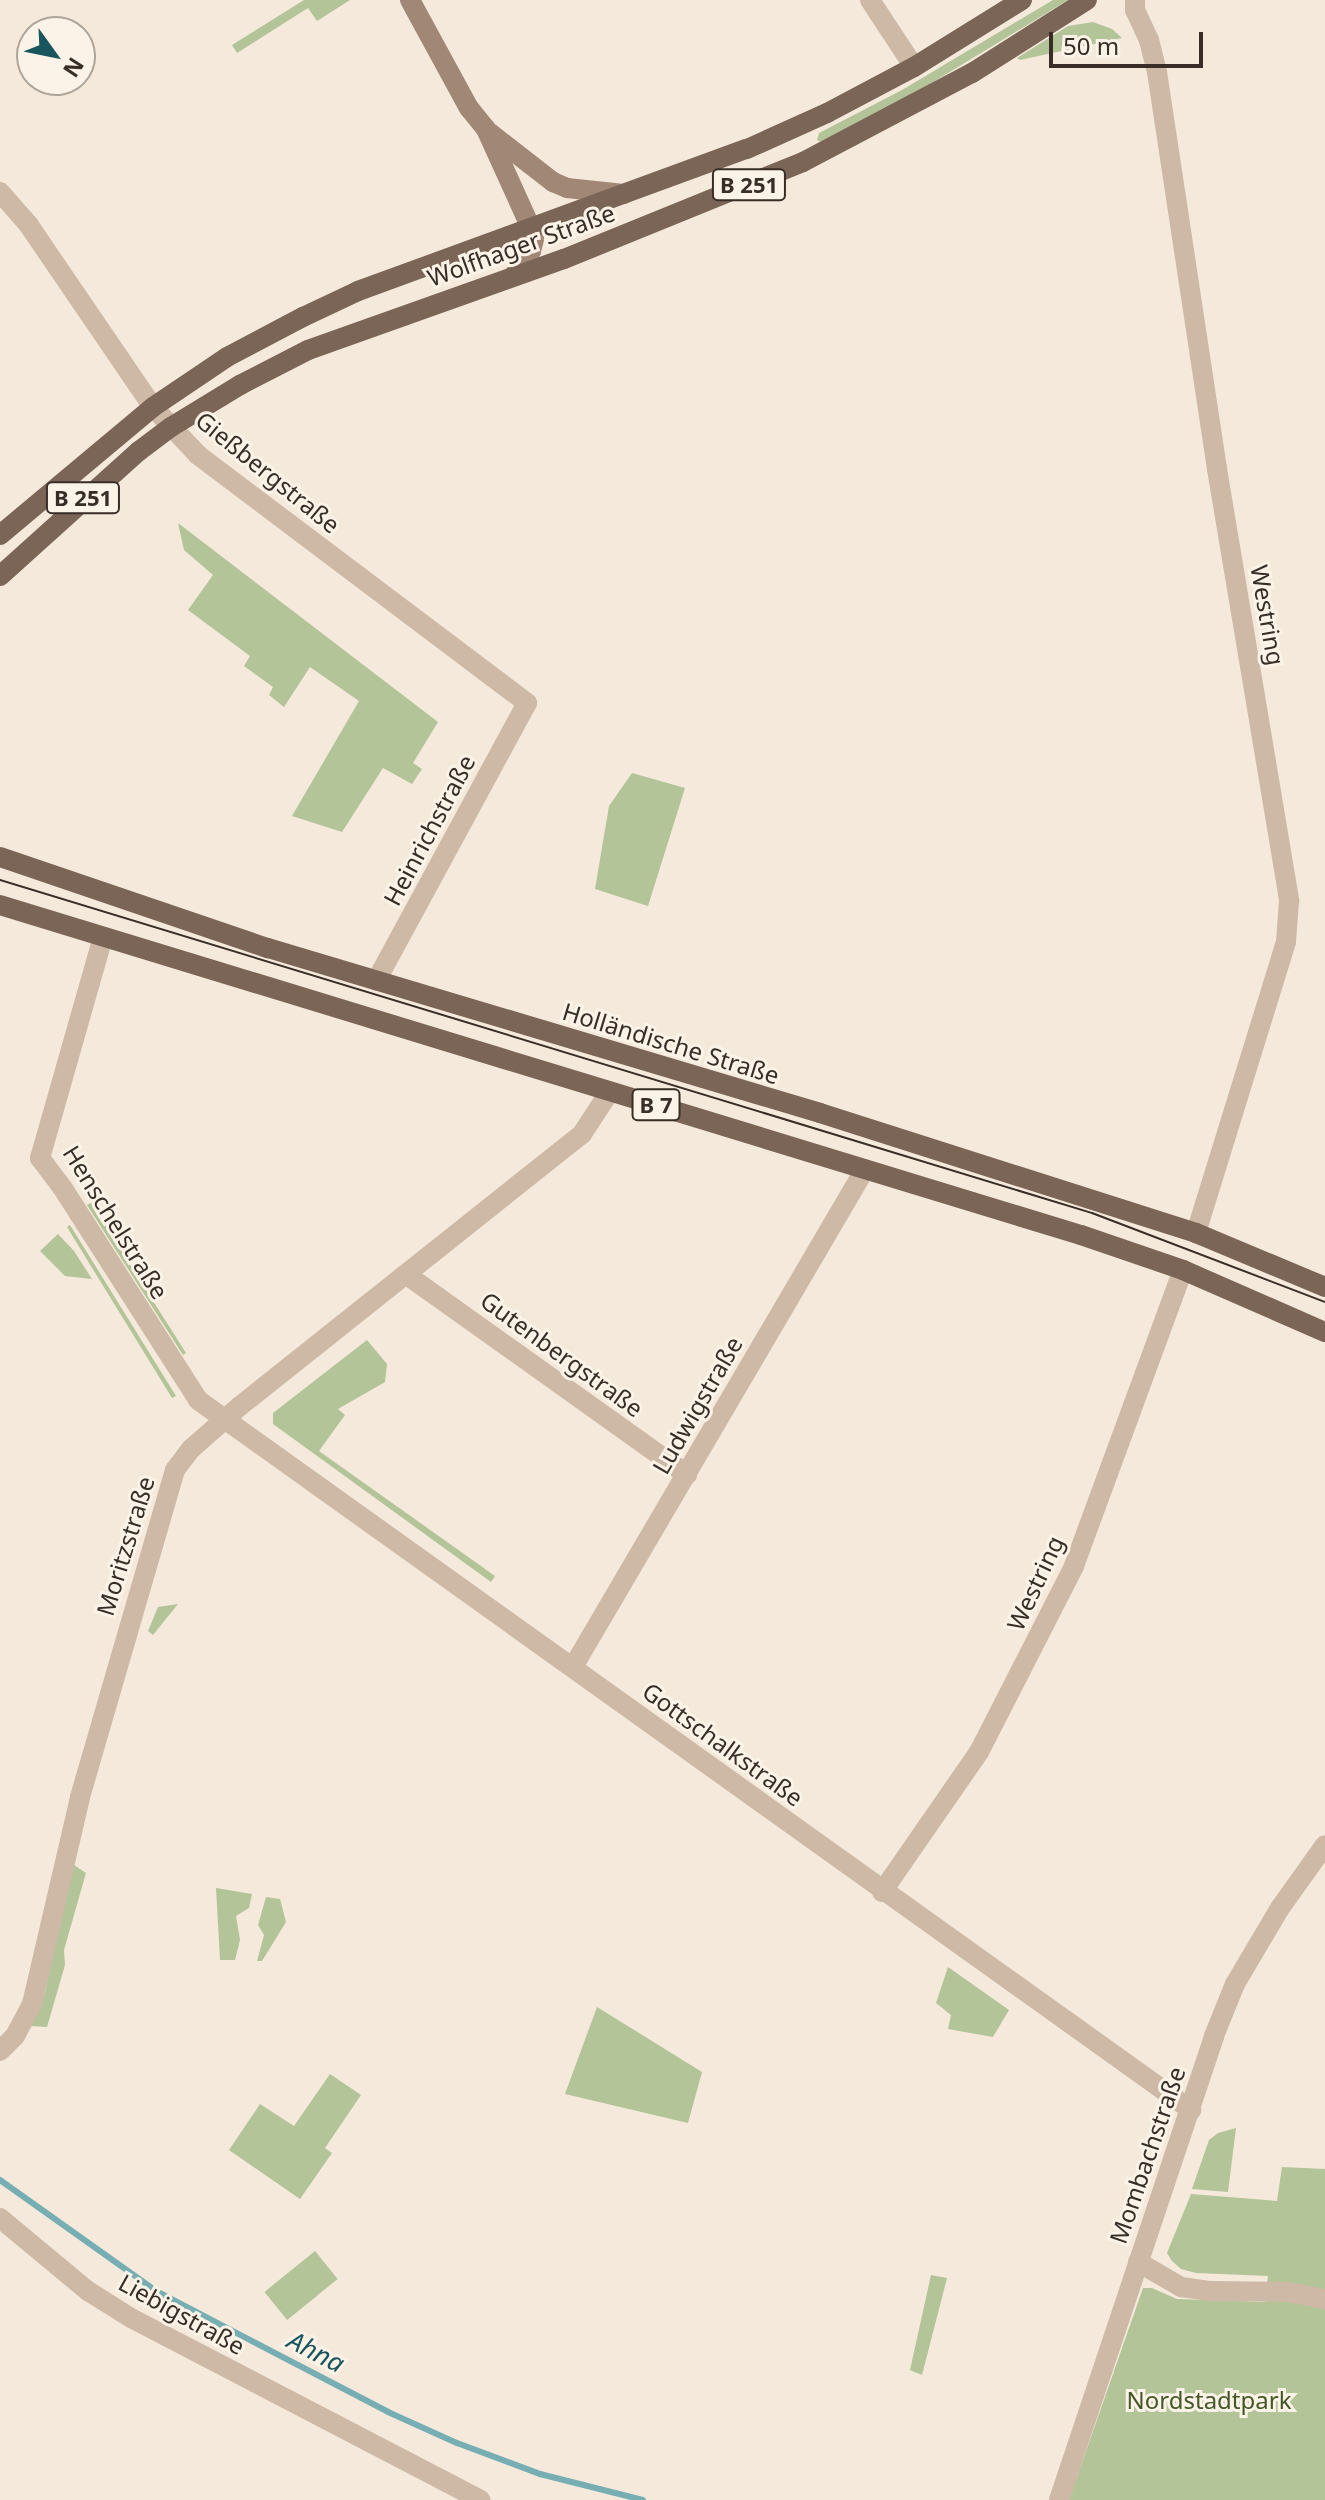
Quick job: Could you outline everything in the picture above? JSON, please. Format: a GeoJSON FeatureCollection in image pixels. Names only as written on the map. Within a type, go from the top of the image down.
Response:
{"type":"FeatureCollection","features":[{"type":"Feature","properties":{"kind":"main road"},"geometry":{"type":"LineString","coordinates":[[410,0],[469,108],[525,230],[534,239],[531,251],[515,274]]}},
{"type":"Feature","properties":{"kind":"main road","name":"Wolfhager Straße"},"geometry":{"type":"LineString","coordinates":[[0,535],[153,407],[227,357],[330,304],[761,143],[914,67],[1022,0]]}},
{"type":"Feature","properties":{"kind":"main road","name":"Wolfhager Straße"},"geometry":{"type":"LineString","coordinates":[[0,576],[76,504],[171,427],[308,350],[564,259],[803,162],[972,73],[1087,0]]}},
{"type":"Feature","properties":{"kind":"main road"},"geometry":{"type":"LineString","coordinates":[[469,108],[486,129],[553,182],[567,188],[624,194]]}},
{"type":"Feature","properties":{"kind":"main road"},"geometry":{"type":"LineString","coordinates":[[486,129],[525,230]]}},
{"type":"Feature","properties":{"kind":"main road"},"geometry":{"type":"LineString","coordinates":[[531,251],[564,259]]}},
{"type":"Feature","properties":{"kind":"main road","name":"Holländische Straße"},"geometry":{"type":"LineString","coordinates":[[0,857],[376,981],[820,1113],[1196,1233],[1325,1287]]}},
{"type":"Feature","properties":{"kind":"main road","name":"B 7"},"geometry":{"type":"LineString","coordinates":[[0,905],[865,1169],[1183,1270],[1325,1332]]}},
{"type":"Feature","properties":{"kind":"street"},"geometry":{"type":"LineString","coordinates":[[870,0],[914,67]]}},
{"type":"Feature","properties":{"kind":"street","name":"Westring"},"geometry":{"type":"LineString","coordinates":[[1135,0],[1135,10],[1149,40],[1157,72],[1217,469],[1289,901],[1286,942],[1196,1233]]}},
{"type":"Feature","properties":{"kind":"street","name":"Gießbergstraße"},"geometry":{"type":"LineString","coordinates":[[0,192],[28,224],[153,407],[198,455],[527,703]]}},
{"type":"Feature","properties":{"kind":"street","name":"Heinrichstraße"},"geometry":{"type":"LineString","coordinates":[[376,981],[527,703]]}},
{"type":"Feature","properties":{"kind":"street","name":"Henschelstraße"},"geometry":{"type":"LineString","coordinates":[[103,937],[40,1158],[62,1187],[198,1400],[224,1419]]}},
{"type":"Feature","properties":{"kind":"street","name":"Moritzstraße"},"geometry":{"type":"LineString","coordinates":[[0,2051],[15,2036],[32,2004],[65,1853],[175,1470],[191,1449],[224,1419],[582,1134],[610,1091]]}},
{"type":"Feature","properties":{"kind":"street","name":"Ludwigstraße"},"geometry":{"type":"LineString","coordinates":[[573,1667],[865,1169]]}},
{"type":"Feature","properties":{"kind":"street","name":"Westring"},"geometry":{"type":"LineString","coordinates":[[882,1892],[979,1752],[1074,1566],[1183,1270]]}},
{"type":"Feature","properties":{"kind":"street","name":"Gutenbergstraße"},"geometry":{"type":"LineString","coordinates":[[407,1275],[687,1475]]}},
{"type":"Feature","properties":{"kind":"street","name":"Gottschalkstraße"},"geometry":{"type":"LineString","coordinates":[[224,1419],[1191,2110]]}},
{"type":"Feature","properties":{"kind":"street","name":"Mombachstraße"},"geometry":{"type":"LineString","coordinates":[[1059,2500],[1214,2036],[1235,1984],[1280,1908],[1325,1845]]}},
{"type":"Feature","properties":{"kind":"street","name":"Liebigstraße"},"geometry":{"type":"LineString","coordinates":[[0,2218],[88,2291],[131,2318],[480,2500]]}},
{"type":"Feature","properties":{"kind":"street"},"geometry":{"type":"LineString","coordinates":[[1138,2262],[1181,2287],[1211,2291],[1288,2292],[1325,2299]]}},
{"type":"Feature","properties":{"kind":"green space"},"geometry":{"type":"Polygon","coordinates":[[[304,0],[350,0],[317,21],[308,8],[237,53],[232,45],[304,0]]]}},
{"type":"Feature","properties":{"kind":"green space"},"geometry":{"type":"Polygon","coordinates":[[[1053,0],[1068,0],[907,98],[821,142],[817,140],[819,133],[902,90],[1053,0]]]}},
{"type":"Feature","properties":{"kind":"green space"},"geometry":{"type":"Polygon","coordinates":[[[1093,22],[1112,29],[1122,38],[1020,60],[1017,58],[1068,26],[1093,22]]]}},
{"type":"Feature","properties":{"kind":"green space"},"geometry":{"type":"Polygon","coordinates":[[[178,523],[438,722],[413,763],[422,769],[412,784],[383,768],[342,832],[292,816],[359,701],[310,667],[284,707],[269,695],[273,687],[244,666],[250,656],[188,610],[213,575],[184,550],[178,523]]]}},
{"type":"Feature","properties":{"kind":"green space"},"geometry":{"type":"Polygon","coordinates":[[[632,773],[685,788],[648,906],[595,889],[609,806],[632,773]]]}},
{"type":"Feature","properties":{"kind":"green space"},"geometry":{"type":"Polygon","coordinates":[[[91,1203],[186,1353],[183,1355],[87,1205],[91,1203]]]}},
{"type":"Feature","properties":{"kind":"green space"},"geometry":{"type":"Polygon","coordinates":[[[70,1225],[176,1396],[172,1398],[67,1227],[70,1225]]]}},
{"type":"Feature","properties":{"kind":"green space"},"geometry":{"type":"Polygon","coordinates":[[[58,1234],[74,1251],[92,1279],[65,1276],[40,1251],[58,1234]]]}},
{"type":"Feature","properties":{"kind":"green space"},"geometry":{"type":"Polygon","coordinates":[[[367,1340],[387,1364],[385,1382],[338,1409],[345,1415],[319,1451],[495,1576],[491,1582],[273,1424],[273,1413],[367,1340]]]}},
{"type":"Feature","properties":{"kind":"green space"},"geometry":{"type":"Polygon","coordinates":[[[178,1604],[153,1635],[148,1631],[158,1607],[178,1604]]]}},
{"type":"Feature","properties":{"kind":"green space"},"geometry":{"type":"Polygon","coordinates":[[[71,1863],[86,1873],[64,1950],[65,1965],[47,2027],[31,2026],[45,1993],[71,1863]]]}},
{"type":"Feature","properties":{"kind":"green space"},"geometry":{"type":"Polygon","coordinates":[[[216,1888],[252,1894],[249,1908],[236,1916],[240,1940],[235,1960],[220,1960],[216,1888]]]}},
{"type":"Feature","properties":{"kind":"green space"},"geometry":{"type":"Polygon","coordinates":[[[266,1897],[280,1899],[286,1922],[262,1961],[257,1961],[264,1935],[258,1925],[266,1897]]]}},
{"type":"Feature","properties":{"kind":"green space"},"geometry":{"type":"Polygon","coordinates":[[[948,1967],[1009,2010],[993,2037],[948,2029],[951,2015],[936,2003],[948,1967]]]}},
{"type":"Feature","properties":{"kind":"green space"},"geometry":{"type":"Polygon","coordinates":[[[597,2007],[702,2072],[688,2123],[565,2094],[597,2007]]]}},
{"type":"Feature","properties":{"kind":"green space"},"geometry":{"type":"Polygon","coordinates":[[[330,2074],[361,2095],[325,2148],[332,2153],[300,2199],[229,2150],[260,2104],[294,2126],[330,2074]]]}},
{"type":"Feature","properties":{"kind":"green space"},"geometry":{"type":"Polygon","coordinates":[[[1236,2128],[1228,2192],[1192,2189],[1209,2140],[1218,2133],[1236,2128]]]}},
{"type":"Feature","properties":{"kind":"green space","name":"Nordstadtpark"},"geometry":{"type":"Polygon","coordinates":[[[1282,2167],[1325,2169],[1325,2500],[1069,2500],[1143,2288],[1152,2288],[1177,2299],[1265,2302],[1268,2276],[1196,2273],[1181,2269],[1172,2261],[1167,2253],[1191,2194],[1277,2201],[1282,2167]]]}},
{"type":"Feature","properties":{"kind":"green space"},"geometry":{"type":"Polygon","coordinates":[[[315,2251],[338,2279],[287,2320],[264,2292],[315,2251]]]}},
{"type":"Feature","properties":{"kind":"green space"},"geometry":{"type":"Polygon","coordinates":[[[931,2275],[947,2278],[922,2375],[910,2370],[931,2275]]]}},
{"type":"Feature","properties":{"kind":"waterway","name":"Ahna"},"geometry":{"type":"LineString","coordinates":[[0,2180],[156,2291],[388,2412],[457,2443],[540,2474],[643,2500]]}},
{"type":"Feature","properties":{"kind":"tram line"},"geometry":{"type":"LineString","coordinates":[[0,880],[1092,1213],[1325,1302]]}}]}
